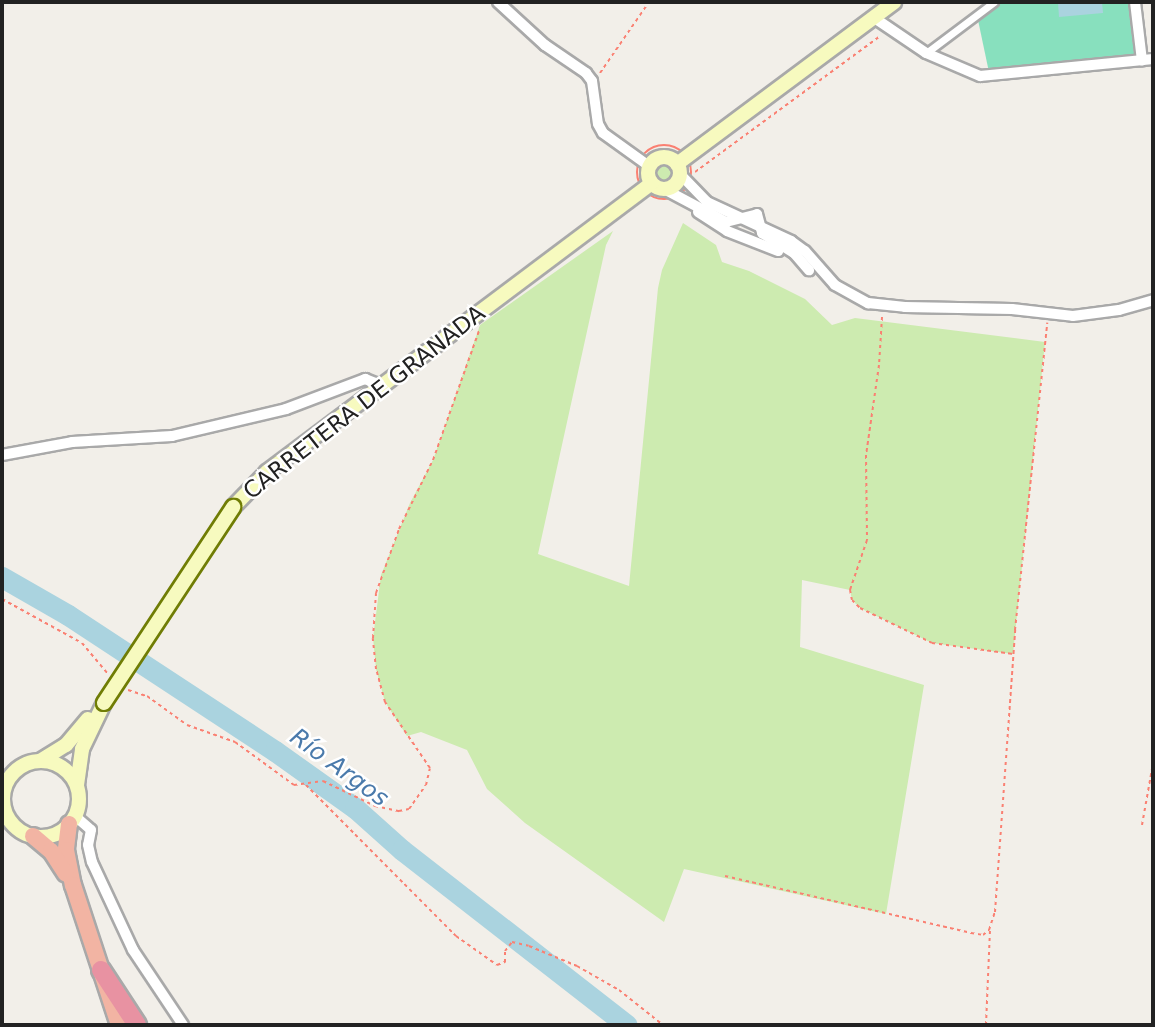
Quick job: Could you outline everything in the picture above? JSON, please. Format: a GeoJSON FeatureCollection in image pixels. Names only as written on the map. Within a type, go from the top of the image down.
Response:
{"type":"FeatureCollection","features":[{"type":"Feature","properties":{"kind":"highway"},"geometry":{"type":"LineString","coordinates":[[72,820],[65,850],[73,885],[119,1025]]}},
{"type":"Feature","properties":{"kind":"highway"},"geometry":{"type":"LineString","coordinates":[[33,836],[57,859],[73,885]]}},
{"type":"Feature","properties":{"kind":"highway"},"geometry":{"type":"LineString","coordinates":[[101,970],[137,1025]]}},
{"type":"Feature","properties":{"kind":"main road","name":"CARRETERA DE GRANADA"},"geometry":{"type":"LineString","coordinates":[[77,787],[82,749],[104,703],[233,507],[267,472],[381,385],[653,187],[673,185],[684,170],[894,2]]}},
{"type":"Feature","properties":{"kind":"main road"},"geometry":{"type":"LineString","coordinates":[[653,187],[645,163],[665,157],[684,170]]}},
{"type":"Feature","properties":{"kind":"main road","name":"CARRETERA DE GRANADA"},"geometry":{"type":"LineString","coordinates":[[40,761],[66,745],[104,703]]}},
{"type":"Feature","properties":{"kind":"main road"},"geometry":{"type":"LineString","coordinates":[[2,780],[15,771],[40,761],[61,767],[77,787],[79,801],[72,820],[54,834],[33,836],[6,820],[3,793],[15,771]]}},
{"type":"Feature","properties":{"kind":"street"},"geometry":{"type":"LineString","coordinates":[[498,2],[545,45],[575,64],[592,81],[598,124],[603,133],[645,163]]}},
{"type":"Feature","properties":{"kind":"street"},"geometry":{"type":"LineString","coordinates":[[926,53],[994,2]]}},
{"type":"Feature","properties":{"kind":"street"},"geometry":{"type":"LineString","coordinates":[[1135,2],[1142,61]]}},
{"type":"Feature","properties":{"kind":"street"},"geometry":{"type":"LineString","coordinates":[[873,18],[926,53],[966,72],[990,77],[1153,59]]}},
{"type":"Feature","properties":{"kind":"street"},"geometry":{"type":"LineString","coordinates":[[684,170],[707,202],[742,220]]}},
{"type":"Feature","properties":{"kind":"street"},"geometry":{"type":"LineString","coordinates":[[653,187],[682,197],[726,222],[757,214],[759,227],[766,237],[794,253],[809,270]]}},
{"type":"Feature","properties":{"kind":"street"},"geometry":{"type":"LineString","coordinates":[[682,197],[716,226],[785,253],[809,270],[868,303],[1012,309],[1048,315],[1089,315],[1153,300]]}},
{"type":"Feature","properties":{"kind":"street"},"geometry":{"type":"LineString","coordinates":[[759,227],[798,245],[835,285]]}},
{"type":"Feature","properties":{"kind":"street"},"geometry":{"type":"LineString","coordinates":[[2,455],[72,442],[172,436],[286,409],[365,379],[381,385]]}},
{"type":"Feature","properties":{"kind":"street"},"geometry":{"type":"LineString","coordinates":[[72,820],[91,830],[88,845],[92,862],[133,950],[183,1025]]}},
{"type":"Feature","properties":{"kind":"path"},"geometry":{"type":"LineString","coordinates":[[592,81],[619,49],[649,2]]}},
{"type":"Feature","properties":{"kind":"path"},"geometry":{"type":"LineString","coordinates":[[684,170],[889,29]]}},
{"type":"Feature","properties":{"kind":"path"},"geometry":{"type":"LineString","coordinates":[[662,145],[680,150],[684,170],[682,197],[657,198],[653,187],[637,177],[653,147],[662,145]]}},
{"type":"Feature","properties":{"kind":"path"},"geometry":{"type":"LineString","coordinates":[[883,305],[879,365],[866,455],[867,540],[850,590],[852,600],[860,608],[932,643],[1013,654]]}},
{"type":"Feature","properties":{"kind":"path"},"geometry":{"type":"LineString","coordinates":[[725,876],[971,933],[983,935],[989,930],[995,912],[1013,654],[1048,315]]}},
{"type":"Feature","properties":{"kind":"path"},"geometry":{"type":"LineString","coordinates":[[121,687],[147,696],[187,725],[235,742],[288,781],[306,785],[323,781],[375,806],[399,811],[409,808],[426,785],[430,768],[385,702],[376,669],[373,638],[376,593],[402,521],[433,460],[479,334],[476,316]]}},
{"type":"Feature","properties":{"kind":"path"},"geometry":{"type":"LineString","coordinates":[[2,599],[82,643],[112,679]]}},
{"type":"Feature","properties":{"kind":"path"},"geometry":{"type":"LineString","coordinates":[[1142,825],[1153,763]]}},
{"type":"Feature","properties":{"kind":"path"},"geometry":{"type":"LineString","coordinates":[[306,785],[456,936],[497,965],[505,962],[505,951],[512,942],[577,967],[632,999],[663,1025]]}},
{"type":"Feature","properties":{"kind":"path"},"geometry":{"type":"LineString","coordinates":[[986,1025],[992,942],[989,930]]}},
{"type":"Feature","properties":{"kind":"green space"},"geometry":{"type":"Polygon","coordinates":[[[1002,2],[1128,2],[1135,61],[990,77],[978,20],[1002,2]]]}},
{"type":"Feature","properties":{"kind":"green space"},"geometry":{"type":"Polygon","coordinates":[[[663,160],[672,164],[676,173],[672,182],[663,186],[654,182],[650,173],[654,164],[663,160]]]}},
{"type":"Feature","properties":{"kind":"green space"},"geometry":{"type":"Polygon","coordinates":[[[683,223],[716,245],[722,262],[749,271],[805,299],[832,325],[855,318],[1045,342],[1013,654],[932,643],[860,608],[852,600],[850,590],[802,580],[800,647],[924,685],[886,914],[684,869],[664,922],[525,823],[487,789],[467,750],[421,732],[407,736],[385,702],[376,669],[373,638],[381,575],[410,503],[433,460],[480,325],[613,231],[606,245],[538,554],[629,586],[658,288],[662,270],[683,223]]]}},
{"type":"Feature","properties":{"kind":"water"},"geometry":{"type":"Polygon","coordinates":[[[1058,2],[1102,2],[1103,13],[1059,17],[1058,2]]]}},
{"type":"Feature","properties":{"kind":"waterway","name":"Río Argos"},"geometry":{"type":"LineString","coordinates":[[2,577],[68,615],[275,751],[355,808],[402,850],[627,1025]]}}]}
